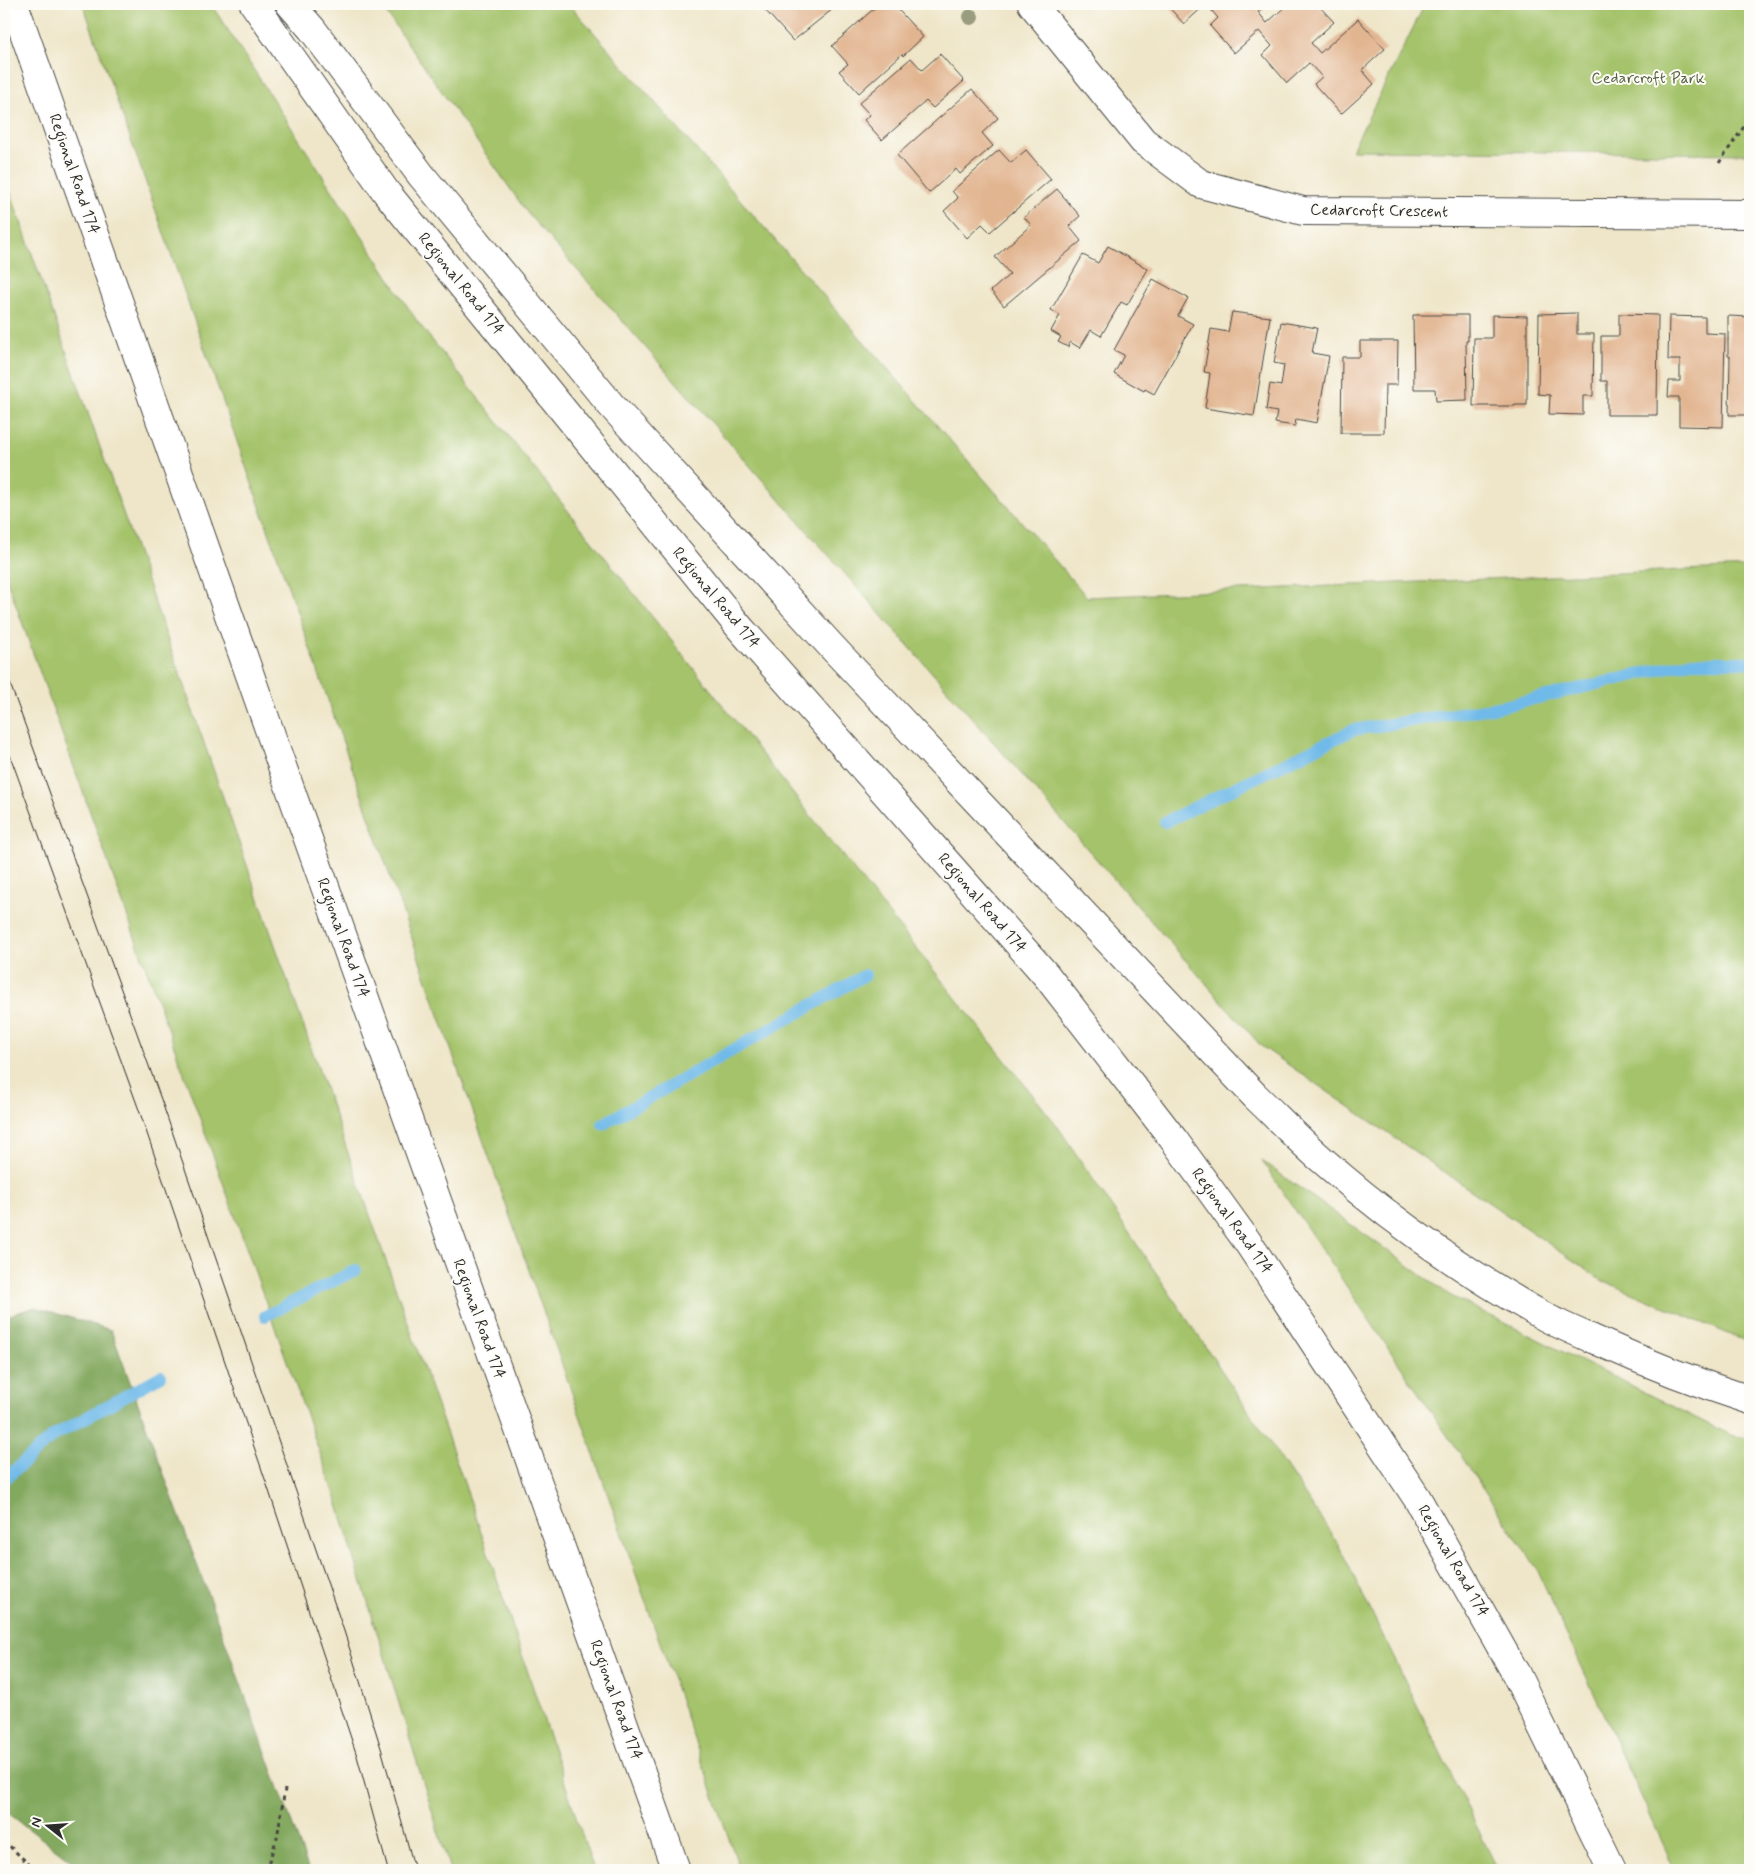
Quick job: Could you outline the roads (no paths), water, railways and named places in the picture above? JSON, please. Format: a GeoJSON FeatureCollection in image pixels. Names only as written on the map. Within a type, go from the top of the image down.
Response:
{"type":"FeatureCollection","features":[{"type":"Feature","properties":{"kind":"main road","name":"Regional Road 174"},"geometry":{"type":"LineString","coordinates":[[14,4],[277,752],[676,1870]]}},
{"type":"Feature","properties":{"kind":"main road","name":"Regional Road 174"},"geometry":{"type":"LineString","coordinates":[[254,4],[386,192],[740,628],[1046,975],[1174,1140],[1248,1241],[1417,1498],[1515,1672],[1612,1870]]}},
{"type":"Feature","properties":{"kind":"main road"},"geometry":{"type":"LineString","coordinates":[[290,4],[312,29],[421,175],[611,406],[832,647],[1255,1096],[1321,1159],[1428,1244],[1486,1282],[1548,1319],[1628,1355],[1693,1382],[1750,1400]]}},
{"type":"Feature","properties":{"kind":"main road","name":"Cedarcroft Crescent"},"geometry":{"type":"LineString","coordinates":[[1032,4],[1143,141],[1201,184],[1303,211],[1750,214]]}},
{"type":"Feature","properties":{"kind":"waterway"},"geometry":{"type":"LineString","coordinates":[[1165,822],[1353,730],[1504,706],[1691,662],[1750,662]]}},
{"type":"Feature","properties":{"kind":"waterway"},"geometry":{"type":"LineString","coordinates":[[603,1124],[865,975]]}},
{"type":"Feature","properties":{"kind":"waterway"},"geometry":{"type":"LineString","coordinates":[[265,1316],[356,1270]]}},
{"type":"Feature","properties":{"kind":"waterway"},"geometry":{"type":"LineString","coordinates":[[4,1480],[53,1436],[161,1376]]}},
{"type":"Feature","properties":{"kind":"tram line"},"geometry":{"type":"LineString","coordinates":[[4,667],[162,1102],[344,1631],[381,1748],[415,1870]]}},
{"type":"Feature","properties":{"kind":"tram line"},"geometry":{"type":"LineString","coordinates":[[4,739],[139,1110],[266,1482],[357,1756],[388,1870]]}},
{"type":"Feature","properties":{"kind":"park label","name":"Cedarcroft Park"},"geometry":{"type":"Point","coordinates":[1648,78]}}]}
